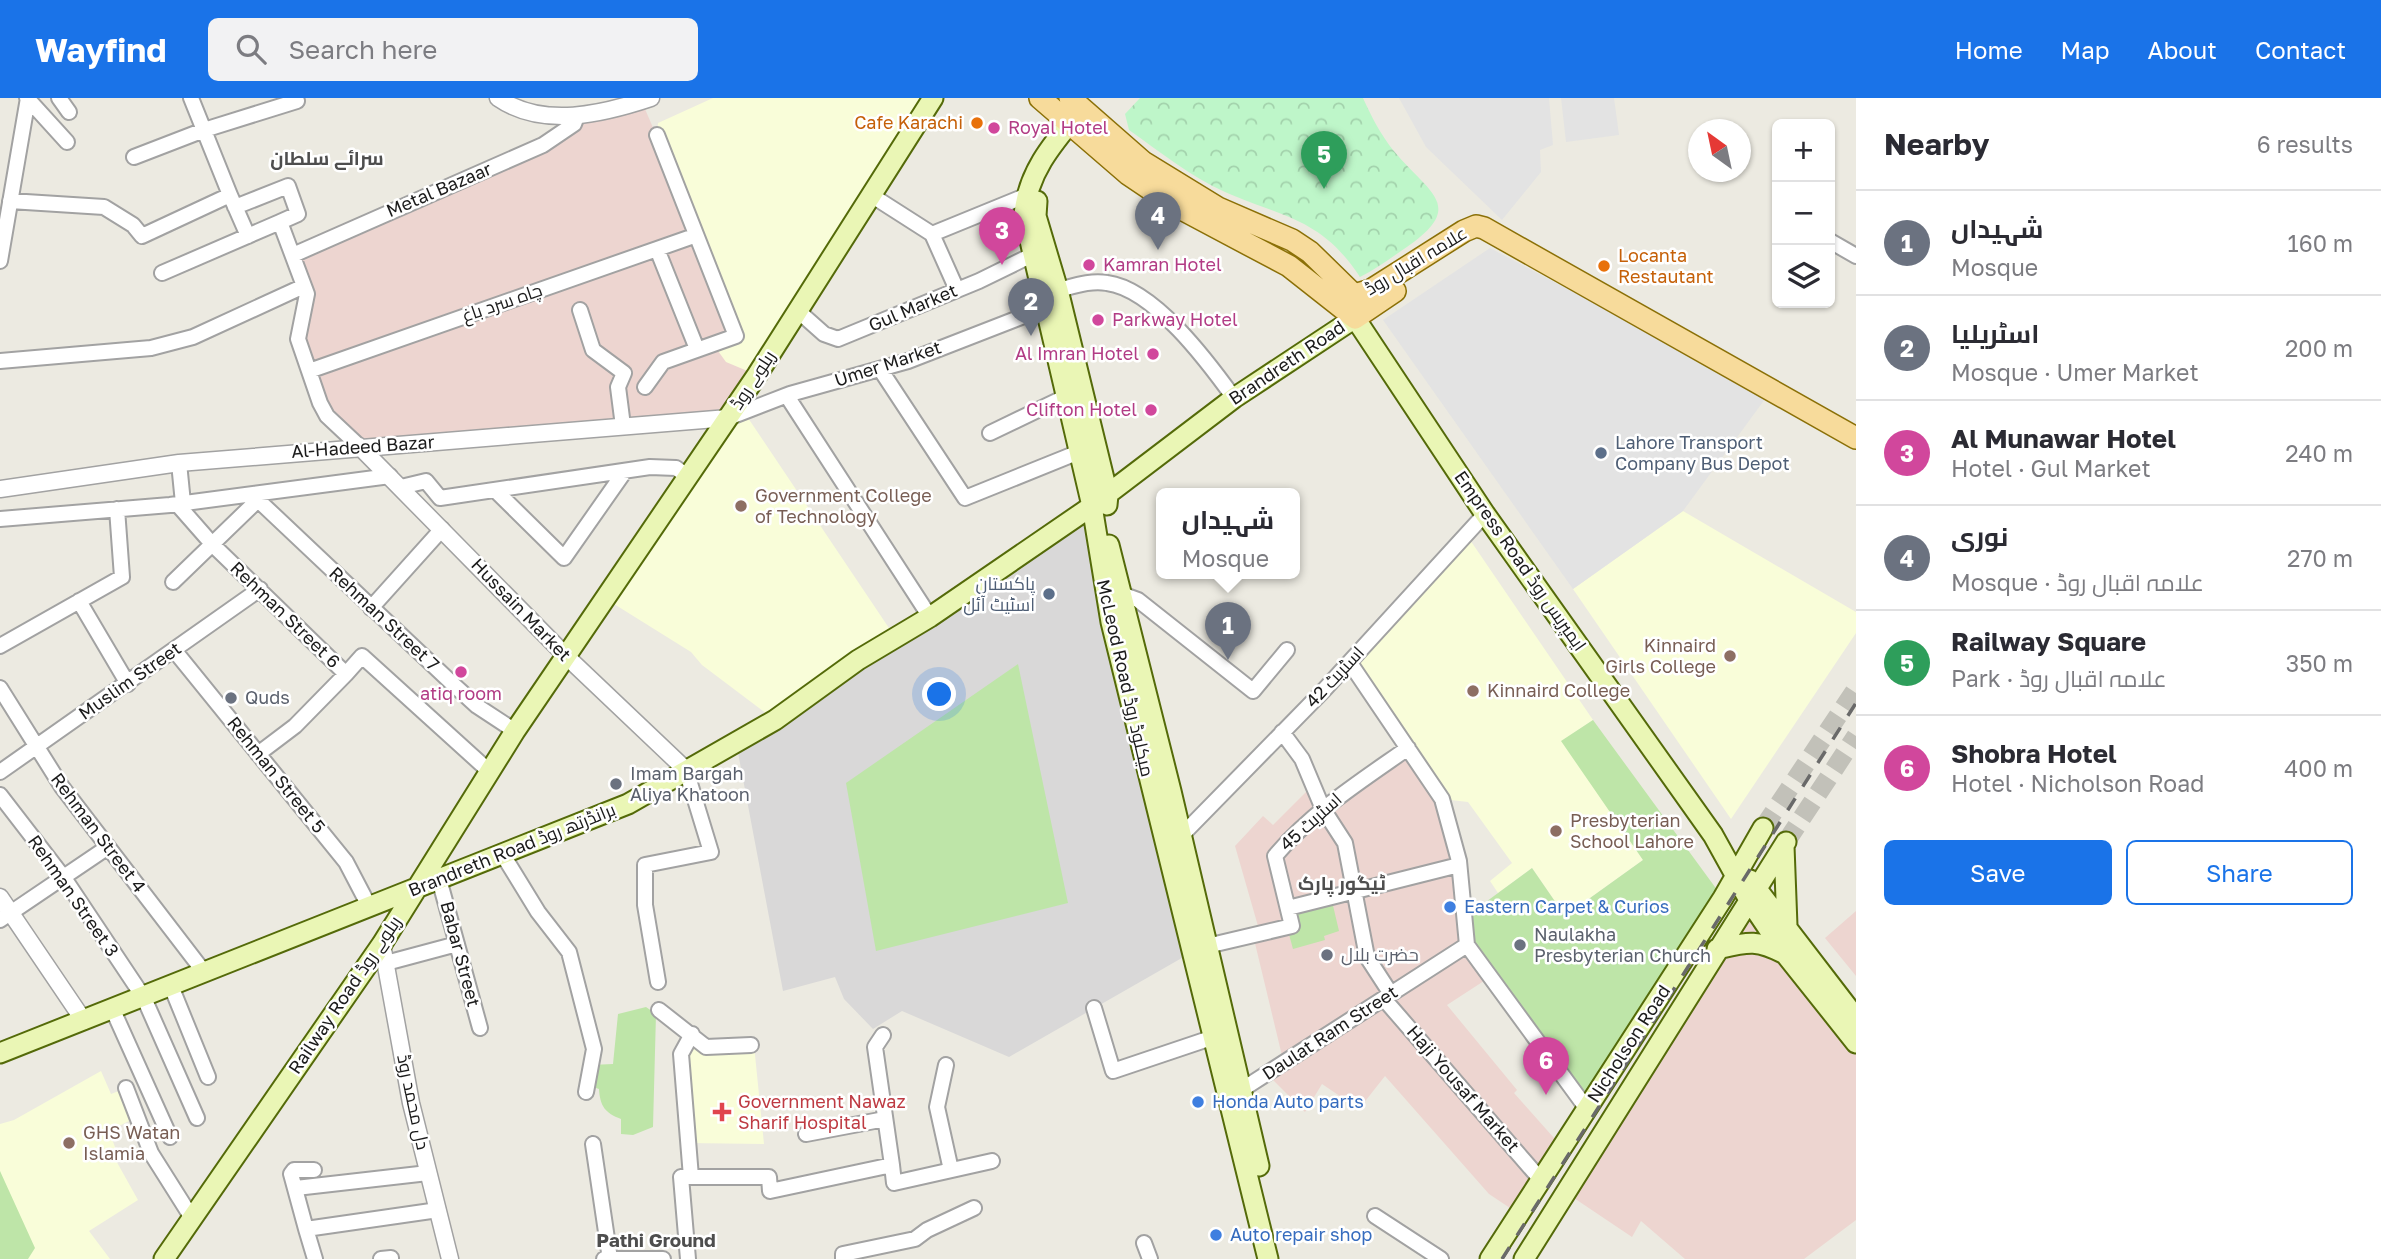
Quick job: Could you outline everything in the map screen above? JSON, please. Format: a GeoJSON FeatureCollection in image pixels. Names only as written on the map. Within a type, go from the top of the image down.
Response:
{"type":"FeatureCollection","features":[{"type":"Feature","properties":{"kind":"main road","name":"ریلوے روڈ"},"geometry":{"type":"LineString","coordinates":[[567,657],[728,418],[933,98]]}},
{"type":"Feature","properties":{"kind":"main road","name":"علامہ اقبال روڈ"},"geometry":{"type":"LineString","coordinates":[[1040,98],[1077,116],[1190,193],[1292,240],[1310,252],[1354,295],[1371,290],[1476,226],[1856,438]]}},
{"type":"Feature","properties":{"kind":"main road","name":"علامہ اقبال روڈ"},"geometry":{"type":"LineString","coordinates":[[1077,116],[1139,182],[1197,217],[1289,265],[1355,318]]}},
{"type":"Feature","properties":{"kind":"main road"},"geometry":{"type":"LineString","coordinates":[[1025,196],[1045,155],[1077,116]]}},
{"type":"Feature","properties":{"kind":"main road","name":"McLeod Road میکلوڈ روڈ"},"geometry":{"type":"LineString","coordinates":[[1077,116],[1047,170],[1036,216],[1058,290],[1119,593],[1214,1037],[1236,1094],[1279,1259]]}},
{"type":"Feature","properties":{"kind":"main road","name":"McLeod Road میکلوڈ روڈ"},"geometry":{"type":"LineString","coordinates":[[1025,196],[1024,215],[1079,452],[1100,501],[1108,610],[1162,794],[1181,836],[1207,946],[1268,1259]]}},
{"type":"Feature","properties":{"kind":"main road","name":"Brandreth Road"},"geometry":{"type":"LineString","coordinates":[[1100,501],[1234,398],[1489,231]]}},
{"type":"Feature","properties":{"kind":"main road","name":"Empress Road ایمپریس روڈ"},"geometry":{"type":"LineString","coordinates":[[1355,318],[1485,514],[1753,894],[1786,955],[1856,1043]]}},
{"type":"Feature","properties":{"kind":"main road","name":"Brandreth Road برانڈرتھ روڈ"},"geometry":{"type":"LineString","coordinates":[[0,1053],[628,804],[775,720],[858,660],[930,617],[1100,501]]}},
{"type":"Feature","properties":{"kind":"main road","name":"Railway Road ریلوے روڈ"},"geometry":{"type":"LineString","coordinates":[[164,1259],[384,953],[415,889],[515,731],[567,657]]}},
{"type":"Feature","properties":{"kind":"main road","name":"Nicholson Road"},"geometry":{"type":"LineString","coordinates":[[1490,1259],[1763,828]]}},
{"type":"Feature","properties":{"kind":"main road","name":"Nicholson Road"},"geometry":{"type":"LineString","coordinates":[[1524,1259],[1785,844],[1787,926]]}},
{"type":"Feature","properties":{"kind":"main road","name":"Empress Road ایمپریس روڈ"},"geometry":{"type":"LineString","coordinates":[[1753,894],[1787,926],[1856,1018]]}},
{"type":"Feature","properties":{"kind":"main road"},"geometry":{"type":"LineString","coordinates":[[1717,949],[1741,943],[1764,943],[1786,955]]}},
{"type":"Feature","properties":{"kind":"street"},"geometry":{"type":"LineString","coordinates":[[28,98],[67,142]]}},
{"type":"Feature","properties":{"kind":"street"},"geometry":{"type":"LineString","coordinates":[[0,261],[28,98]]}},
{"type":"Feature","properties":{"kind":"street"},"geometry":{"type":"LineString","coordinates":[[59,98],[69,112]]}},
{"type":"Feature","properties":{"kind":"street"},"geometry":{"type":"LineString","coordinates":[[191,98],[248,236]]}},
{"type":"Feature","properties":{"kind":"street"},"geometry":{"type":"LineString","coordinates":[[498,98],[528,111],[577,116],[604,112],[651,98]]}},
{"type":"Feature","properties":{"kind":"street"},"geometry":{"type":"LineString","coordinates":[[134,157],[204,130],[297,100]]}},
{"type":"Feature","properties":{"kind":"street","name":"Metal Bazaar"},"geometry":{"type":"LineString","coordinates":[[293,255],[543,145],[574,124],[577,116]]}},
{"type":"Feature","properties":{"kind":"street"},"geometry":{"type":"LineString","coordinates":[[645,387],[663,362],[736,336],[694,236],[657,135]]}},
{"type":"Feature","properties":{"kind":"street"},"geometry":{"type":"LineString","coordinates":[[10,201],[104,207],[133,225],[142,236],[233,201],[288,186],[298,214],[162,273]]}},
{"type":"Feature","properties":{"kind":"street"},"geometry":{"type":"LineString","coordinates":[[870,195],[932,234],[957,290]]}},
{"type":"Feature","properties":{"kind":"street"},"geometry":{"type":"LineString","coordinates":[[932,234],[1025,196]]}},
{"type":"Feature","properties":{"kind":"street"},"geometry":{"type":"LineString","coordinates":[[280,222],[307,294],[298,339],[309,371],[327,416],[359,446]]}},
{"type":"Feature","properties":{"kind":"street","name":"چاہ سرد باغ"},"geometry":{"type":"LineString","coordinates":[[309,371],[694,236]]}},
{"type":"Feature","properties":{"kind":"street"},"geometry":{"type":"LineString","coordinates":[[1835,244],[1856,256]]}},
{"type":"Feature","properties":{"kind":"street"},"geometry":{"type":"LineString","coordinates":[[657,249],[697,349]]}},
{"type":"Feature","properties":{"kind":"street","name":"Gul Market"},"geometry":{"type":"LineString","coordinates":[[797,310],[824,334],[838,339],[957,290],[1034,254]]}},
{"type":"Feature","properties":{"kind":"street"},"geometry":{"type":"LineString","coordinates":[[1058,290],[1108,282],[1131,291],[1200,351],[1234,398]]}},
{"type":"Feature","properties":{"kind":"street"},"geometry":{"type":"LineString","coordinates":[[0,360],[151,348],[193,337],[304,286]]}},
{"type":"Feature","properties":{"kind":"street","name":"Umer Market"},"geometry":{"type":"LineString","coordinates":[[728,418],[787,396],[908,361],[1047,307]]}},
{"type":"Feature","properties":{"kind":"street"},"geometry":{"type":"LineString","coordinates":[[580,310],[593,350],[624,373],[618,387],[623,426]]}},
{"type":"Feature","properties":{"kind":"street"},"geometry":{"type":"LineString","coordinates":[[880,369],[965,498],[1079,452]]}},
{"type":"Feature","properties":{"kind":"street"},"geometry":{"type":"LineString","coordinates":[[787,396],[930,617]]}},
{"type":"Feature","properties":{"kind":"street"},"geometry":{"type":"LineString","coordinates":[[990,433],[1067,396]]}},
{"type":"Feature","properties":{"kind":"street","name":"Al-Hadeed Bazar"},"geometry":{"type":"LineString","coordinates":[[0,489],[179,463],[359,446],[728,418]]}},
{"type":"Feature","properties":{"kind":"street","name":"Hussain Market"},"geometry":{"type":"LineString","coordinates":[[359,446],[567,657],[686,770]]}},
{"type":"Feature","properties":{"kind":"street"},"geometry":{"type":"LineString","coordinates":[[179,463],[180,503]]}},
{"type":"Feature","properties":{"kind":"street"},"geometry":{"type":"LineString","coordinates":[[0,519],[262,496],[395,481],[426,481],[440,498],[625,471],[676,468],[687,476]]}},
{"type":"Feature","properties":{"kind":"street"},"geometry":{"type":"LineString","coordinates":[[495,489],[564,558],[625,471]]}},
{"type":"Feature","properties":{"kind":"street"},"geometry":{"type":"LineString","coordinates":[[173,582],[262,496]]}},
{"type":"Feature","properties":{"kind":"street","name":"Rehman Street 7"},"geometry":{"type":"LineString","coordinates":[[262,496],[371,608],[477,706],[515,731]]}},
{"type":"Feature","properties":{"kind":"street","name":"Rehman Street 6"},"geometry":{"type":"LineString","coordinates":[[180,503],[213,545],[346,674],[362,656],[490,772]]}},
{"type":"Feature","properties":{"kind":"street"},"geometry":{"type":"LineString","coordinates":[[0,646],[122,577],[117,509]]}},
{"type":"Feature","properties":{"kind":"street","name":"اسٹریٹ 42"},"geometry":{"type":"LineString","coordinates":[[1181,836],[1349,663],[1485,514]]}},
{"type":"Feature","properties":{"kind":"street"},"geometry":{"type":"LineString","coordinates":[[371,608],[442,529]]}},
{"type":"Feature","properties":{"kind":"street","name":"Muslim Street"},"geometry":{"type":"LineString","coordinates":[[0,772],[260,589]]}},
{"type":"Feature","properties":{"kind":"street"},"geometry":{"type":"LineString","coordinates":[[1119,593],[1138,600],[1253,691],[1287,650]]}},
{"type":"Feature","properties":{"kind":"street"},"geometry":{"type":"LineString","coordinates":[[79,601],[128,684]]}},
{"type":"Feature","properties":{"kind":"street","name":"Rehman Street 5"},"geometry":{"type":"LineString","coordinates":[[174,650],[346,862],[369,906]]}},
{"type":"Feature","properties":{"kind":"street"},"geometry":{"type":"LineString","coordinates":[[1349,663],[1442,799],[1459,865],[1467,945],[1587,1109]]}},
{"type":"Feature","properties":{"kind":"street"},"geometry":{"type":"LineString","coordinates":[[258,754],[295,726],[346,674]]}},
{"type":"Feature","properties":{"kind":"street","name":"Rehman Street 4"},"geometry":{"type":"LineString","coordinates":[[0,688],[35,748],[204,972]]}},
{"type":"Feature","properties":{"kind":"street","name":"Haji Yousaf Market"},"geometry":{"type":"LineString","coordinates":[[1282,732],[1302,759],[1323,809],[1345,843],[1367,957],[1388,996],[1541,1180]]}},
{"type":"Feature","properties":{"kind":"street","name":"اسٹریٹ 45"},"geometry":{"type":"LineString","coordinates":[[1207,946],[1292,926],[1275,856],[1293,835],[1323,809],[1408,748]]}},
{"type":"Feature","properties":{"kind":"street"},"geometry":{"type":"LineString","coordinates":[[658,982],[645,905],[645,865],[711,852],[686,770]]}},
{"type":"Feature","properties":{"kind":"street","name":"Rehman Street 3"},"geometry":{"type":"LineString","coordinates":[[0,795],[64,878],[144,998],[197,1118]]}},
{"type":"Feature","properties":{"kind":"street"},"geometry":{"type":"LineString","coordinates":[[5,916],[108,847]]}},
{"type":"Feature","properties":{"kind":"street"},"geometry":{"type":"LineString","coordinates":[[503,855],[538,912],[569,953],[594,1049],[586,1092]]}},
{"type":"Feature","properties":{"kind":"street"},"geometry":{"type":"LineString","coordinates":[[1288,908],[1459,865]]}},
{"type":"Feature","properties":{"kind":"street","name":"Babar Street"},"geometry":{"type":"LineString","coordinates":[[439,879],[480,1028]]}},
{"type":"Feature","properties":{"kind":"street"},"geometry":{"type":"LineString","coordinates":[[0,897],[5,916],[84,1021]]}},
{"type":"Feature","properties":{"kind":"street"},"geometry":{"type":"LineString","coordinates":[[384,953],[457,944]]}},
{"type":"Feature","properties":{"kind":"street","name":"Daulat Ram Street"},"geometry":{"type":"LineString","coordinates":[[1236,1094],[1467,945]]}},
{"type":"Feature","properties":{"kind":"street","name":"دل محمد روڈ"},"geometry":{"type":"LineString","coordinates":[[384,953],[411,1103],[450,1259]]}},
{"type":"Feature","properties":{"kind":"street"},"geometry":{"type":"LineString","coordinates":[[172,986],[208,1077]]}},
{"type":"Feature","properties":{"kind":"street"},"geometry":{"type":"LineString","coordinates":[[1094,1008],[1113,1071],[1214,1037]]}},
{"type":"Feature","properties":{"kind":"street"},"geometry":{"type":"LineString","coordinates":[[112,1009],[170,1136]]}},
{"type":"Feature","properties":{"kind":"street"},"geometry":{"type":"LineString","coordinates":[[659,1010],[706,1047],[751,1045]]}},
{"type":"Feature","properties":{"kind":"street"},"geometry":{"type":"LineString","coordinates":[[691,1177],[681,1054],[692,1034]]}},
{"type":"Feature","properties":{"kind":"street"},"geometry":{"type":"LineString","coordinates":[[883,1035],[875,1048],[894,1183],[992,1161]]}},
{"type":"Feature","properties":{"kind":"street"},"geometry":{"type":"LineString","coordinates":[[946,1065],[937,1107],[951,1170]]}},
{"type":"Feature","properties":{"kind":"street"},"geometry":{"type":"LineString","coordinates":[[126,1088],[150,1153],[192,1218]]}},
{"type":"Feature","properties":{"kind":"street"},"geometry":{"type":"LineString","coordinates":[[806,1134],[885,1119]]}},
{"type":"Feature","properties":{"kind":"street"},"geometry":{"type":"LineString","coordinates":[[593,1144],[610,1259]]}},
{"type":"Feature","properties":{"kind":"street"},"geometry":{"type":"LineString","coordinates":[[688,1259],[681,1177],[769,1177],[770,1191],[892,1165]]}},
{"type":"Feature","properties":{"kind":"street"},"geometry":{"type":"LineString","coordinates":[[314,1170],[292,1172],[315,1259]]}},
{"type":"Feature","properties":{"kind":"street"},"geometry":{"type":"LineString","coordinates":[[296,1188],[428,1173]]}},
{"type":"Feature","properties":{"kind":"street"},"geometry":{"type":"LineString","coordinates":[[843,1259],[843,1254],[915,1239],[927,1230],[974,1208]]}},
{"type":"Feature","properties":{"kind":"street"},"geometry":{"type":"LineString","coordinates":[[306,1229],[438,1210]]}},
{"type":"Feature","properties":{"kind":"street"},"geometry":{"type":"LineString","coordinates":[[1375,1216],[1441,1259]]}},
{"type":"Feature","properties":{"kind":"street"},"geometry":{"type":"LineString","coordinates":[[1144,1243],[1150,1259]]}},
{"type":"Feature","properties":{"kind":"street"},"geometry":{"type":"LineString","coordinates":[[604,1259],[663,1259]]}},
{"type":"Feature","properties":{"kind":"shaded area"},"geometry":{"type":"Polygon","coordinates":[[[713,98],[922,98],[757,375],[726,362],[713,344],[736,336],[657,135],[658,123],[713,98]]]}},
{"type":"Feature","properties":{"kind":"shaded area"},"geometry":{"type":"Polygon","coordinates":[[[1399,98],[1549,98],[1553,145],[1540,150],[1541,172],[1502,220],[1426,147],[1399,98]]]}},
{"type":"Feature","properties":{"kind":"shaded area"},"geometry":{"type":"Polygon","coordinates":[[[1561,98],[1614,98],[1619,135],[1566,142],[1561,98]]]}},
{"type":"Feature","properties":{"kind":"shaded area"},"geometry":{"type":"Polygon","coordinates":[[[645,109],[759,375],[728,418],[359,446],[330,419],[298,339],[306,300],[293,255],[585,123],[645,109]]]}},
{"type":"Feature","properties":{"kind":"shaded area","name":"Lahore Transport Company Bus Depot"},"geometry":{"type":"Polygon","coordinates":[[[1490,248],[1768,395],[1683,511],[1573,589],[1383,320],[1490,248]]]}},
{"type":"Feature","properties":{"kind":"shaded area","name":"Government College of Technology"},"geometry":{"type":"Polygon","coordinates":[[[744,412],[895,637],[775,720],[702,665],[691,652],[606,599],[744,412]]]}},
{"type":"Feature","properties":{"kind":"shaded area"},"geometry":{"type":"Polygon","coordinates":[[[1096,495],[1201,947],[1009,1057],[902,1011],[873,1029],[844,999],[835,977],[783,991],[736,742],[1096,495]]]}},
{"type":"Feature","properties":{"kind":"shaded area","name":"Kinnaird Girls College"},"geometry":{"type":"Polygon","coordinates":[[[1683,511],[1856,612],[1856,633],[1731,819],[1573,589],[1683,511]]]}},
{"type":"Feature","properties":{"kind":"shaded area","name":"Kinnaird College"},"geometry":{"type":"Polygon","coordinates":[[[1468,537],[1593,720],[1562,741],[1643,860],[1565,916],[1532,868],[1498,893],[1490,881],[1512,863],[1468,802],[1442,799],[1353,661],[1468,537]]]}},
{"type":"Feature","properties":{"kind":"shaded area"},"geometry":{"type":"Polygon","coordinates":[[[1408,748],[1442,799],[1467,945],[1490,977],[1447,1005],[1517,1090],[1514,1093],[1562,1147],[1519,1214],[1489,1194],[1385,1076],[1359,1109],[1322,1084],[1305,1112],[1268,1075],[1284,1064],[1253,935],[1260,933],[1235,846],[1263,816],[1273,825],[1313,785],[1323,809],[1408,748]]]}},
{"type":"Feature","properties":{"kind":"shaded area"},"geometry":{"type":"Polygon","coordinates":[[[1757,888],[1856,1015],[1856,1220],[1804,1259],[1685,1259],[1641,1221],[1632,1237],[1559,1188],[1757,888]]]}},
{"type":"Feature","properties":{"kind":"shaded area"},"geometry":{"type":"Polygon","coordinates":[[[1856,911],[1856,976],[1825,938],[1856,911]]]}},
{"type":"Feature","properties":{"kind":"shaded area","name":"Government Nawaz Sharif Hospital"},"geometry":{"type":"Polygon","coordinates":[[[754,1045],[764,1144],[687,1143],[683,1048],[754,1045]]]}},
{"type":"Feature","properties":{"kind":"shaded area","name":"GHS Watan Islamia"},"geometry":{"type":"Polygon","coordinates":[[[101,1071],[111,1094],[126,1088],[137,1117],[109,1131],[118,1155],[114,1157],[138,1200],[89,1231],[110,1259],[0,1259],[0,1124],[14,1120],[101,1071]]]}},
{"type":"Feature","properties":{"kind":"green space"},"geometry":{"type":"Polygon","coordinates":[[[1140,98],[1363,98],[1389,144],[1430,189],[1438,211],[1434,222],[1422,236],[1360,277],[1331,242],[1316,231],[1212,186],[1129,130],[1125,114],[1140,98]]]}},
{"type":"Feature","properties":{"kind":"green space"},"geometry":{"type":"Polygon","coordinates":[[[1018,664],[1068,903],[876,951],[846,783],[1018,664]]]}},
{"type":"Feature","properties":{"kind":"green space","name":"Naulakha Presbyterian Church"},"geometry":{"type":"Polygon","coordinates":[[[1593,720],[1723,898],[1587,1109],[1467,945],[1464,918],[1532,868],[1565,916],[1643,860],[1561,741],[1593,720]]]}},
{"type":"Feature","properties":{"kind":"green space"},"geometry":{"type":"Polygon","coordinates":[[[1331,897],[1339,931],[1324,936],[1325,940],[1293,949],[1287,927],[1288,908],[1331,897]]]}},
{"type":"Feature","properties":{"kind":"green space"},"geometry":{"type":"Polygon","coordinates":[[[646,1007],[656,1014],[653,1127],[633,1135],[621,1134],[621,1119],[604,1108],[599,1089],[587,1085],[591,1065],[613,1064],[618,1014],[646,1007]]]}},
{"type":"Feature","properties":{"kind":"green space"},"geometry":{"type":"Polygon","coordinates":[[[0,1171],[35,1248],[28,1259],[0,1259],[0,1171]]]}},
{"type":"Feature","properties":{"kind":"tunnel"},"geometry":{"type":"LineString","coordinates":[[1763,828],[1856,689]]}},
{"type":"Feature","properties":{"kind":"tunnel"},"geometry":{"type":"LineString","coordinates":[[1786,842],[1856,736]]}},
{"type":"Feature","properties":{"kind":"railway"},"geometry":{"type":"LineString","coordinates":[[1502,1259],[1856,703]]}},
{"type":"Feature","properties":{"kind":"place","name":"Cafe Karachi"},"geometry":{"type":"Point","coordinates":[977,123]}},
{"type":"Feature","properties":{"kind":"place","name":"Royal Hotel"},"geometry":{"type":"Point","coordinates":[994,128]}},
{"type":"Feature","properties":{"kind":"place","name":"Railway Square"},"geometry":{"type":"Point","coordinates":[1324,189]}},
{"type":"Feature","properties":{"kind":"place","name":"نوری"},"geometry":{"type":"Point","coordinates":[1158,250]}},
{"type":"Feature","properties":{"kind":"place","name":"Al Munawar Hotel"},"geometry":{"type":"Point","coordinates":[1002,265]}},
{"type":"Feature","properties":{"kind":"place","name":"Kamran Hotel"},"geometry":{"type":"Point","coordinates":[1089,265]}},
{"type":"Feature","properties":{"kind":"place","name":"Locanta Restautant"},"geometry":{"type":"Point","coordinates":[1604,266]}},
{"type":"Feature","properties":{"kind":"place","name":"Parkway Hotel"},"geometry":{"type":"Point","coordinates":[1098,320]}},
{"type":"Feature","properties":{"kind":"place","name":"اسٹریلیا"},"geometry":{"type":"Point","coordinates":[1031,336]}},
{"type":"Feature","properties":{"kind":"place","name":"Al Imran Hotel"},"geometry":{"type":"Point","coordinates":[1153,354]}},
{"type":"Feature","properties":{"kind":"place","name":"Clifton Hotel"},"geometry":{"type":"Point","coordinates":[1151,410]}},
{"type":"Feature","properties":{"kind":"place","name":"Lahore Transport Company Bus Depot"},"geometry":{"type":"Point","coordinates":[1601,453]}},
{"type":"Feature","properties":{"kind":"place","name":"Government College of Technology"},"geometry":{"type":"Point","coordinates":[741,506]}},
{"type":"Feature","properties":{"kind":"place","name":"پاکستان اسٹیٹ آئل"},"geometry":{"type":"Point","coordinates":[1049,594]}},
{"type":"Feature","properties":{"kind":"place","name":"Kinnaird Girls College"},"geometry":{"type":"Point","coordinates":[1730,656]}},
{"type":"Feature","properties":{"kind":"place","name":"شہیداں"},"geometry":{"type":"Point","coordinates":[1228,660]}},
{"type":"Feature","properties":{"kind":"place","name":"atiq room"},"geometry":{"type":"Point","coordinates":[461,672]}},
{"type":"Feature","properties":{"kind":"place","name":"Kinnaird College"},"geometry":{"type":"Point","coordinates":[1473,691]}},
{"type":"Feature","properties":{"kind":"place","name":"Quds"},"geometry":{"type":"Point","coordinates":[231,698]}},
{"type":"Feature","properties":{"kind":"place","name":"Imam Bargah Aliya Khatoon"},"geometry":{"type":"Point","coordinates":[616,784]}},
{"type":"Feature","properties":{"kind":"place","name":"Presbyterian School Lahore"},"geometry":{"type":"Point","coordinates":[1556,831]}},
{"type":"Feature","properties":{"kind":"place","name":"Eastern Carpet & Curios"},"geometry":{"type":"Point","coordinates":[1450,907]}},
{"type":"Feature","properties":{"kind":"place","name":"Naulakha Presbyterian Church"},"geometry":{"type":"Point","coordinates":[1520,945]}},
{"type":"Feature","properties":{"kind":"place","name":"حضرت بلال"},"geometry":{"type":"Point","coordinates":[1327,955]}},
{"type":"Feature","properties":{"kind":"place","name":"Shobra Hotel"},"geometry":{"type":"Point","coordinates":[1546,1095]}},
{"type":"Feature","properties":{"kind":"place","name":"Honda Auto parts"},"geometry":{"type":"Point","coordinates":[1198,1102]}},
{"type":"Feature","properties":{"kind":"place","name":"Government Nawaz Sharif Hospital"},"geometry":{"type":"Point","coordinates":[722,1112]}},
{"type":"Feature","properties":{"kind":"place","name":"GHS Watan Islamia"},"geometry":{"type":"Point","coordinates":[69,1143]}},
{"type":"Feature","properties":{"kind":"place","name":"Auto repair shop"},"geometry":{"type":"Point","coordinates":[1216,1235]}},
{"type":"Feature","properties":{"kind":"district","name":"سرائے سلطان"},"geometry":{"type":"Point","coordinates":[327,158]}},
{"type":"Feature","properties":{"kind":"district","name":"ٹیگور پارک"},"geometry":{"type":"Point","coordinates":[1342,883]}},
{"type":"Feature","properties":{"kind":"district","name":"Pathi Ground"},"geometry":{"type":"Point","coordinates":[656,1240]}}]}
